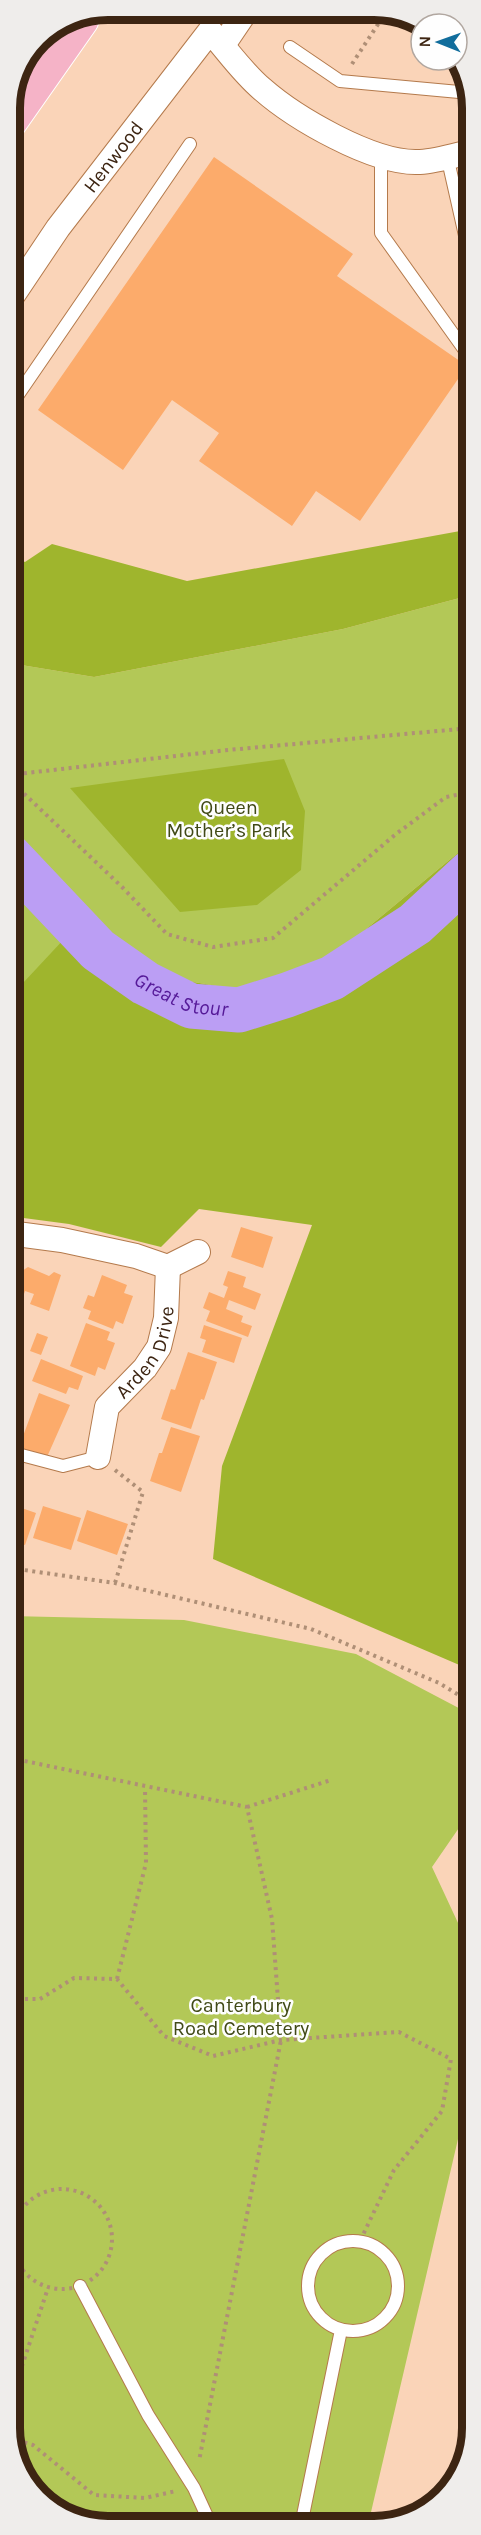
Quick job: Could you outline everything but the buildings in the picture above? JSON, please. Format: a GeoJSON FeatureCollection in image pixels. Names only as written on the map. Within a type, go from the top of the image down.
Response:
{"type":"FeatureCollection","features":[{"type":"Feature","properties":{"kind":"highway"},"geometry":{"type":"LineString","coordinates":[[20,108],[79,24]]}},
{"type":"Feature","properties":{"kind":"street"},"geometry":{"type":"LineString","coordinates":[[239,20],[223,45],[261,88],[303,120],[381,156],[417,162],[462,154]]}},
{"type":"Feature","properties":{"kind":"street","name":"Henwood"},"geometry":{"type":"LineString","coordinates":[[20,285],[58,228],[210,31],[223,45]]}},
{"type":"Feature","properties":{"kind":"street"},"geometry":{"type":"LineString","coordinates":[[20,1233],[136,1256],[168,1267],[198,1252]]}},
{"type":"Feature","properties":{"kind":"street","name":"Arden Drive"},"geometry":{"type":"LineString","coordinates":[[98,1457],[107,1407],[145,1368],[159,1347],[165,1318],[168,1267]]}},
{"type":"Feature","properties":{"kind":"lane"},"geometry":{"type":"LineString","coordinates":[[290,46],[321,70],[340,81],[460,92]]}},
{"type":"Feature","properties":{"kind":"lane"},"geometry":{"type":"LineString","coordinates":[[20,392],[190,144]]}},
{"type":"Feature","properties":{"kind":"lane"},"geometry":{"type":"LineString","coordinates":[[381,156],[381,233],[462,346]]}},
{"type":"Feature","properties":{"kind":"lane"},"geometry":{"type":"LineString","coordinates":[[447,156],[462,222]]}},
{"type":"Feature","properties":{"kind":"lane"},"geometry":{"type":"LineString","coordinates":[[19,1454],[63,1466],[98,1457]]}},
{"type":"Feature","properties":{"kind":"lane"},"geometry":{"type":"LineString","coordinates":[[345,2241],[360,2241],[386,2254],[394,2266],[398,2280],[397,2295],[392,2309],[383,2320],[370,2328],[356,2331],[341,2330],[328,2324],[316,2313],[309,2300],[307,2284],[310,2269],[318,2256],[330,2246],[345,2241]]}},
{"type":"Feature","properties":{"kind":"lane"},"geometry":{"type":"LineString","coordinates":[[80,2286],[148,2415],[194,2488],[207,2516]]}},
{"type":"Feature","properties":{"kind":"lane"},"geometry":{"type":"LineString","coordinates":[[303,2516],[341,2330]]}},
{"type":"Feature","properties":{"kind":"path"},"geometry":{"type":"LineString","coordinates":[[340,81],[381,20]]}},
{"type":"Feature","properties":{"kind":"path"},"geometry":{"type":"LineString","coordinates":[[20,775],[228,750],[462,729]]}},
{"type":"Feature","properties":{"kind":"path"},"geometry":{"type":"LineString","coordinates":[[20,789],[123,887],[167,934],[213,947],[273,938],[396,834],[446,797],[462,794]]}},
{"type":"Feature","properties":{"kind":"path"},"geometry":{"type":"LineString","coordinates":[[98,1457],[143,1492],[115,1583]]}},
{"type":"Feature","properties":{"kind":"path"},"geometry":{"type":"LineString","coordinates":[[19,1569],[115,1583],[310,1629],[439,1683],[462,1697]]}},
{"type":"Feature","properties":{"kind":"path"},"geometry":{"type":"LineString","coordinates":[[19,1760],[145,1788],[247,1807],[331,1780]]}},
{"type":"Feature","properties":{"kind":"path"},"geometry":{"type":"LineString","coordinates":[[117,1979],[146,1863],[145,1788]]}},
{"type":"Feature","properties":{"kind":"path"},"geometry":{"type":"LineString","coordinates":[[21,2441],[33,2445],[94,2495],[145,2498],[194,2488],[281,2040],[272,1919],[247,1807]]}},
{"type":"Feature","properties":{"kind":"path"},"geometry":{"type":"LineString","coordinates":[[19,1999],[40,1999],[74,1978],[117,1979],[165,2036],[213,2056],[281,2040],[399,2032],[451,2058],[442,2111],[394,2170],[360,2241]]}},
{"type":"Feature","properties":{"kind":"path"},"geometry":{"type":"LineString","coordinates":[[19,2213],[29,2201],[44,2192],[61,2189],[78,2192],[93,2200],[105,2213],[111,2229],[111,2247],[106,2263],[95,2277],[80,2286],[65,2290],[48,2288],[29,2277],[19,2264]]}},
{"type":"Feature","properties":{"kind":"path"},"geometry":{"type":"LineString","coordinates":[[19,2375],[48,2288]]}},
{"type":"Feature","properties":{"kind":"green space"},"geometry":{"type":"Polygon","coordinates":[[[462,531],[462,597],[343,629],[94,677],[20,665],[20,560],[25,562],[52,544],[187,581],[462,531]]]}},
{"type":"Feature","properties":{"kind":"green space","name":"Queen Mother’s Park"},"geometry":{"type":"Polygon","coordinates":[[[462,597],[462,849],[331,958],[235,989],[152,975],[71,1172],[20,1216],[20,665],[94,677],[343,629],[462,597]]]}},
{"type":"Feature","properties":{"kind":"green space"},"geometry":{"type":"Polygon","coordinates":[[[284,759],[305,811],[301,870],[257,905],[180,912],[70,788],[284,759]]]}},
{"type":"Feature","properties":{"kind":"green space"},"geometry":{"type":"Polygon","coordinates":[[[462,849],[462,1666],[213,1559],[222,1466],[312,1225],[199,1209],[161,1247],[69,1224],[20,1217],[20,987],[65,938],[152,975],[235,989],[331,958],[462,849]]]}},
{"type":"Feature","properties":{"kind":"green space","name":"Canterbury Road Cemetery"},"geometry":{"type":"Polygon","coordinates":[[[19,1616],[184,1620],[356,1654],[462,1710],[462,1824],[432,1867],[462,1932],[462,2122],[370,2516],[108,2516],[79,2511],[64,2504],[41,2485],[26,2461],[19,2427],[19,1616]]]}},
{"type":"Feature","properties":{"kind":"waterway","name":"Great Stour"},"geometry":{"type":"LineString","coordinates":[[20,867],[98,950],[145,983],[191,1006],[239,1010],[332,978],[415,924],[462,880]]}}]}
